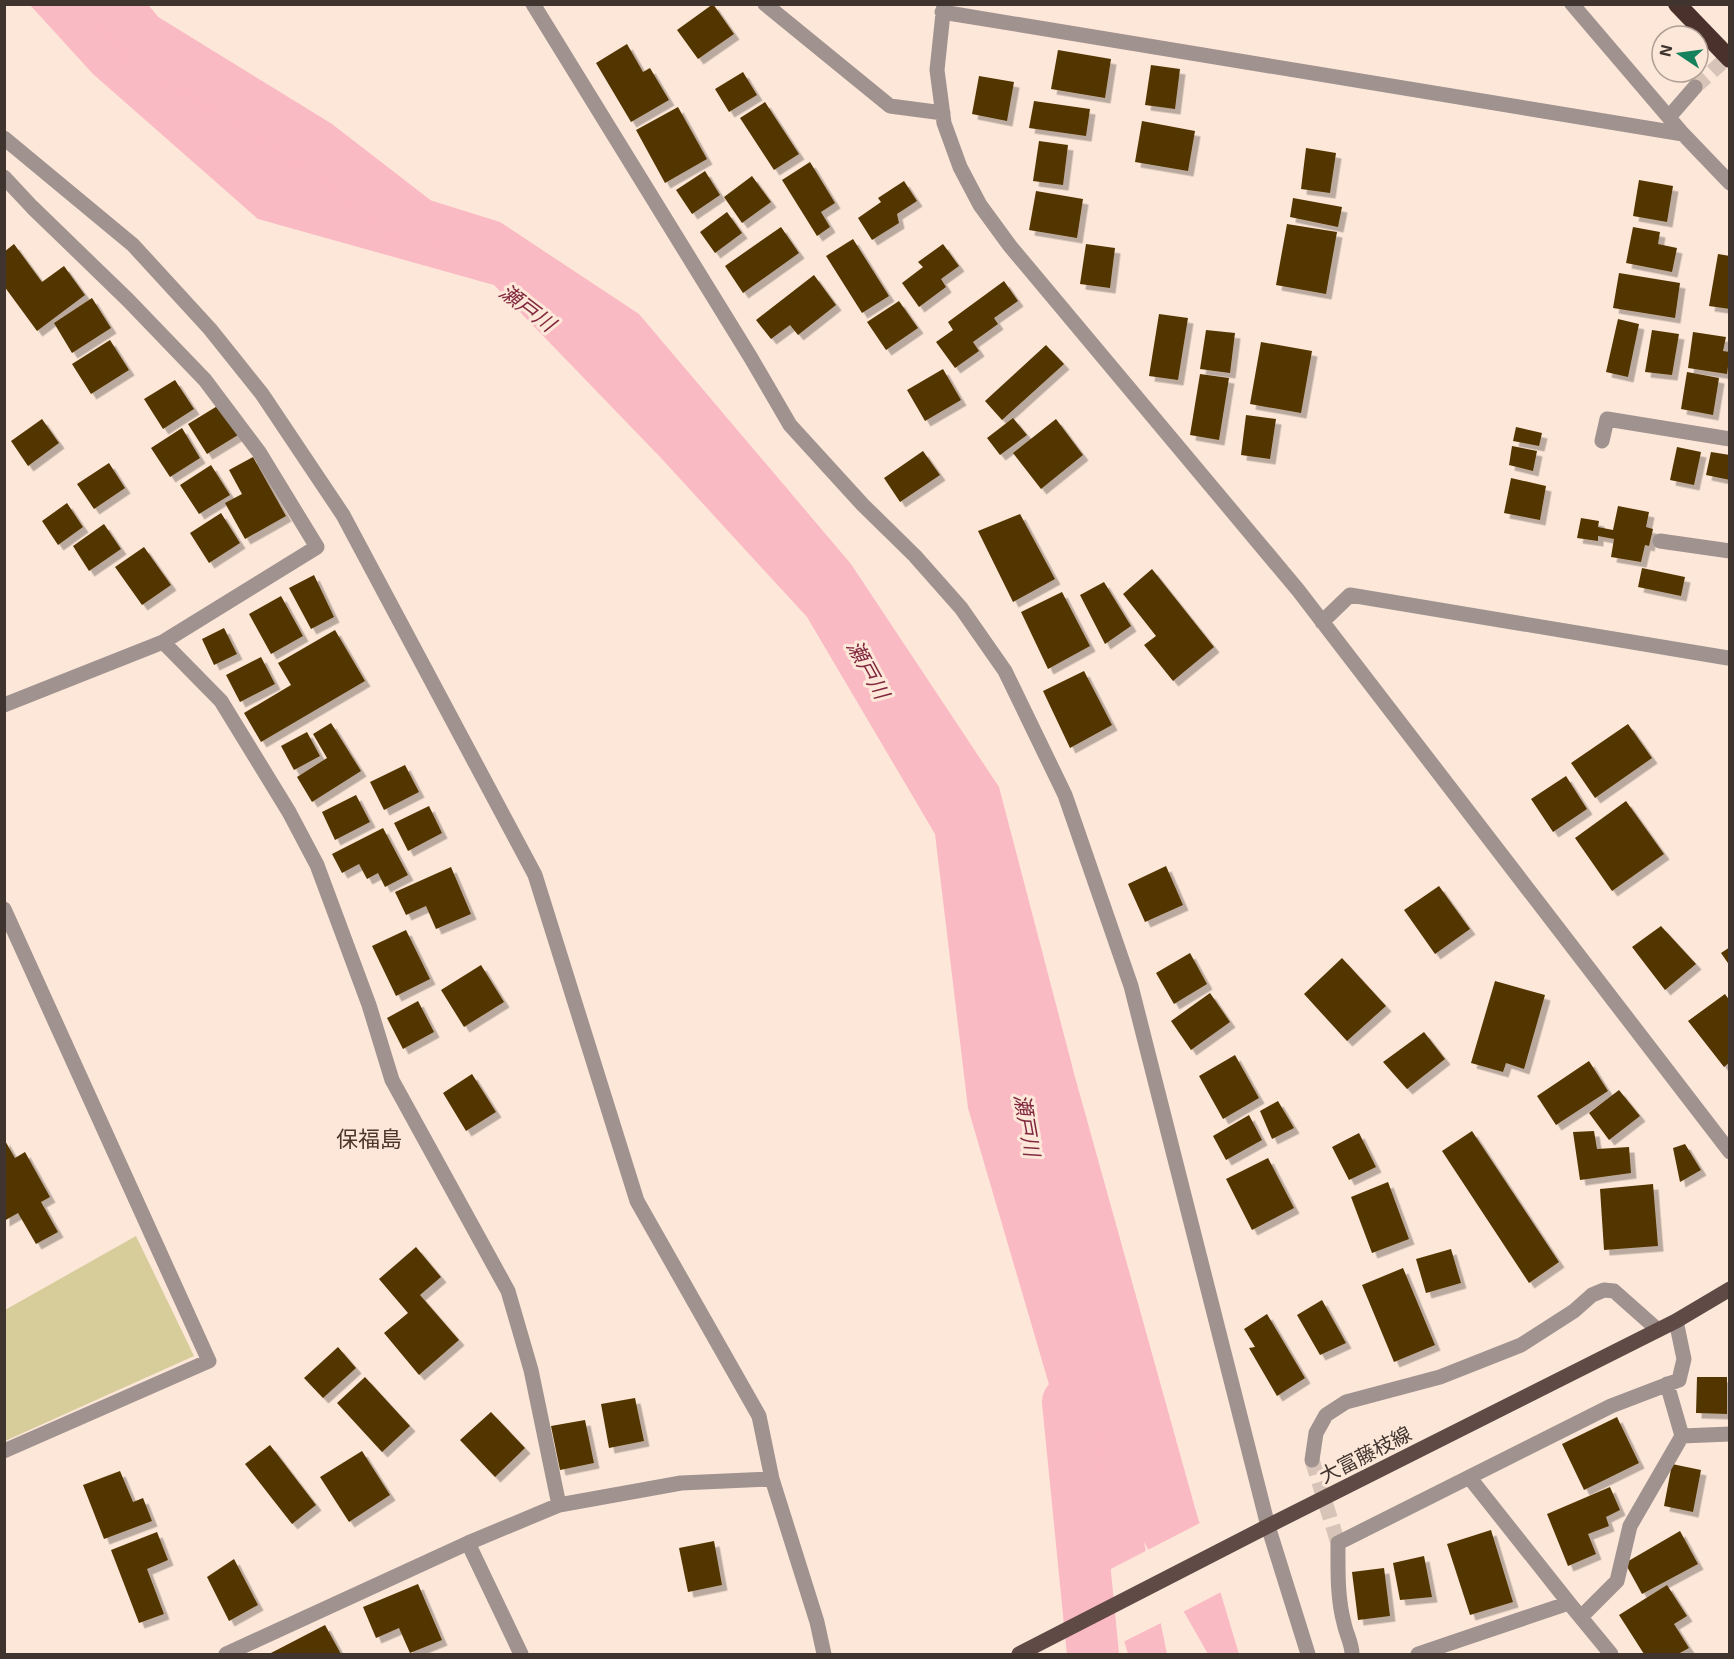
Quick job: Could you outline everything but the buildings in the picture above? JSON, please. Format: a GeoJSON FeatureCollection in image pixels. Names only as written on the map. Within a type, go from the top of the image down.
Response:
{"type":"FeatureCollection","features":[{"type":"Feature","properties":{"kind":"highway"},"geometry":{"type":"LineString","coordinates":[[1677,4],[1730,59]]}},
{"type":"Feature","properties":{"kind":"main road","name":"大富藤枝線"},"geometry":{"type":"LineString","coordinates":[[1019,1654],[1676,1321],[1730,1289]]}},
{"type":"Feature","properties":{"kind":"street"},"geometry":{"type":"LineString","coordinates":[[533,4],[739,338],[790,425],[863,505],[915,556],[961,608],[1005,671],[1065,795],[1131,986],[1268,1526],[1308,1654]]}},
{"type":"Feature","properties":{"kind":"street"},"geometry":{"type":"LineString","coordinates":[[765,4],[890,106],[943,113]]}},
{"type":"Feature","properties":{"kind":"street"},"geometry":{"type":"LineString","coordinates":[[1572,4],[1683,134],[1730,183]]}},
{"type":"Feature","properties":{"kind":"street"},"geometry":{"type":"LineString","coordinates":[[1683,134],[943,8],[937,70],[944,123],[960,166],[980,205],[1010,246],[1298,590],[1730,1152]]}},
{"type":"Feature","properties":{"kind":"street"},"geometry":{"type":"LineString","coordinates":[[1669,117],[1695,87]]}},
{"type":"Feature","properties":{"kind":"street"},"geometry":{"type":"LineString","coordinates":[[4,138],[133,245],[210,329],[262,394],[343,515],[535,875],[637,1201],[759,1416],[772,1479],[817,1622],[824,1654]]}},
{"type":"Feature","properties":{"kind":"street"},"geometry":{"type":"LineString","coordinates":[[4,177],[205,380],[259,452],[317,547],[163,642],[4,705]]}},
{"type":"Feature","properties":{"kind":"street"},"geometry":{"type":"LineString","coordinates":[[1602,441],[1607,419],[1730,439]]}},
{"type":"Feature","properties":{"kind":"street"},"geometry":{"type":"LineString","coordinates":[[1660,541],[1730,551]]}},
{"type":"Feature","properties":{"kind":"street"},"geometry":{"type":"LineString","coordinates":[[1322,622],[1350,595],[1729,657]]}},
{"type":"Feature","properties":{"kind":"street"},"geometry":{"type":"LineString","coordinates":[[163,642],[221,701],[289,812],[316,865],[369,1005],[392,1080],[508,1291],[531,1370],[559,1505]]}},
{"type":"Feature","properties":{"kind":"street"},"geometry":{"type":"LineString","coordinates":[[4,909],[209,1360],[4,1451]]}},
{"type":"Feature","properties":{"kind":"street"},"geometry":{"type":"LineString","coordinates":[[1312,1460],[1316,1433],[1326,1415],[1346,1402],[1440,1377],[1521,1345],[1574,1311],[1592,1295],[1604,1290],[1614,1291],[1658,1330]]}},
{"type":"Feature","properties":{"kind":"street"},"geometry":{"type":"LineString","coordinates":[[1352,1654],[1338,1587],[1338,1543],[1611,1406],[1679,1380],[1684,1359],[1676,1321]]}},
{"type":"Feature","properties":{"kind":"street"},"geometry":{"type":"LineString","coordinates":[[1581,1617],[1617,1581],[1630,1526],[1682,1436],[1667,1384]]}},
{"type":"Feature","properties":{"kind":"street"},"geometry":{"type":"LineString","coordinates":[[1682,1436],[1730,1434]]}},
{"type":"Feature","properties":{"kind":"street"},"geometry":{"type":"LineString","coordinates":[[1469,1477],[1611,1654]]}},
{"type":"Feature","properties":{"kind":"street"},"geometry":{"type":"LineString","coordinates":[[226,1654],[468,1543],[559,1505],[681,1483],[772,1479]]}},
{"type":"Feature","properties":{"kind":"street"},"geometry":{"type":"LineString","coordinates":[[468,1543],[520,1654]]}},
{"type":"Feature","properties":{"kind":"street"},"geometry":{"type":"LineString","coordinates":[[1418,1654],[1569,1603]]}},
{"type":"Feature","properties":{"kind":"shaded area"},"geometry":{"type":"Polygon","coordinates":[[[136,1236],[194,1356],[5,1441],[5,1310],[136,1236]]]}},
{"type":"Feature","properties":{"kind":"water"},"geometry":{"type":"Polygon","coordinates":[[[30,5],[107,5],[151,63],[285,155],[500,222],[639,314],[851,564],[999,787],[1075,1077],[1195,1508],[1239,1654],[1208,1654],[1144,1542],[1167,1654],[1128,1654],[968,1108],[935,834],[807,617],[661,458],[494,285],[258,219],[93,74],[30,5]]]}},
{"type":"Feature","properties":{"kind":"pier"},"geometry":{"type":"Polygon","coordinates":[[[1202,1522],[1223,1591],[1181,1613],[1150,1558],[1163,1622],[1121,1643],[1101,1574],[1202,1522]]]}},
{"type":"Feature","properties":{"kind":"waterway","name":"瀬戸川"},"geometry":{"type":"LineString","coordinates":[[114,4],[141,37],[318,146],[419,224]]}},
{"type":"Feature","properties":{"kind":"waterway","name":"瀬戸川"},"geometry":{"type":"LineString","coordinates":[[1068,1402],[1093,1654]]}},
{"type":"Feature","properties":{"kind":"tunnel"},"geometry":{"type":"LineString","coordinates":[[1695,87],[1730,55]]}},
{"type":"Feature","properties":{"kind":"tunnel"},"geometry":{"type":"LineString","coordinates":[[1312,1460],[1338,1543]]}},
{"type":"Feature","properties":{"kind":"district","name":"保福島"},"geometry":{"type":"Point","coordinates":[369,1138]}}]}
